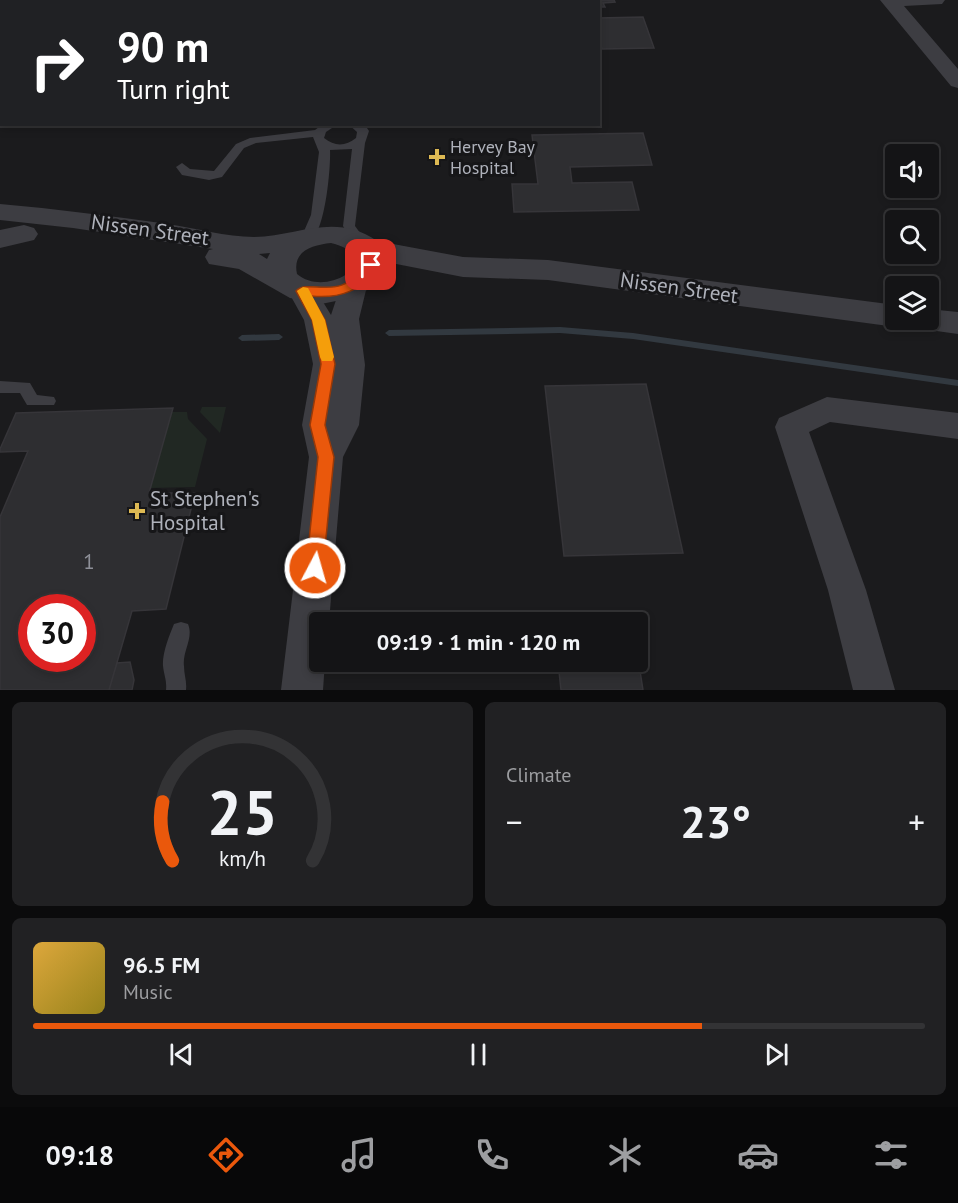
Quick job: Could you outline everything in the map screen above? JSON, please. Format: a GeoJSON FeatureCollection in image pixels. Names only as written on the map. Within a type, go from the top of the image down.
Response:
{"type":"FeatureCollection","features":[{"type":"Feature","properties":{"kind":"street"},"geometry":{"type":"LineString","coordinates":[[889,0],[936,0]]}},
{"type":"Feature","properties":{"kind":"street"},"geometry":{"type":"LineString","coordinates":[[889,0],[958,82]]}},
{"type":"Feature","properties":{"kind":"street","name":"Nissen Street"},"geometry":{"type":"LineString","coordinates":[[0,212],[73,219],[252,246],[304,239]]}},
{"type":"Feature","properties":{"kind":"street"},"geometry":{"type":"LineString","coordinates":[[302,690],[326,457],[343,425],[333,404],[323,332],[292,285],[278,269],[280,258],[288,249],[304,239],[331,234],[346,236],[364,245],[372,257],[371,265],[357,284],[344,318],[350,365],[333,404]]}},
{"type":"Feature","properties":{"kind":"street","name":"Nissen Street"},"geometry":{"type":"LineString","coordinates":[[8,235],[246,260],[292,285]]}},
{"type":"Feature","properties":{"kind":"street","name":"Nissen Street"},"geometry":{"type":"LineString","coordinates":[[364,245],[463,267],[548,270],[885,315]]}},
{"type":"Feature","properties":{"kind":"street","name":"Nissen Street"},"geometry":{"type":"LineString","coordinates":[[357,284],[463,267]]}},
{"type":"Feature","properties":{"kind":"street"},"geometry":{"type":"LineString","coordinates":[[292,285],[327,293],[357,284]]}},
{"type":"Feature","properties":{"kind":"street"},"geometry":{"type":"LineString","coordinates":[[939,321],[958,323]]}},
{"type":"Feature","properties":{"kind":"street"},"geometry":{"type":"LineString","coordinates":[[874,690],[859,632],[818,502],[791,427],[827,409],[958,426]]}},
{"type":"Feature","properties":{"kind":"lane"},"geometry":{"type":"LineString","coordinates":[[359,126],[364,135],[358,143],[349,226],[364,245]]}},
{"type":"Feature","properties":{"kind":"lane"},"geometry":{"type":"LineString","coordinates":[[323,133],[336,148],[358,143]]}},
{"type":"Feature","properties":{"kind":"lane"},"geometry":{"type":"LineString","coordinates":[[182,167],[186,172],[196,175],[218,174],[240,146],[254,140],[323,133]]}},
{"type":"Feature","properties":{"kind":"lane"},"geometry":{"type":"LineString","coordinates":[[184,181],[214,183],[226,179],[248,150],[323,133]]}},
{"type":"Feature","properties":{"kind":"lane"},"geometry":{"type":"LineString","coordinates":[[304,239],[317,215],[325,152],[323,133]]}},
{"type":"Feature","properties":{"kind":"lane"},"geometry":{"type":"LineString","coordinates":[[0,387],[24,387],[33,401],[48,401]]}},
{"type":"Feature","properties":{"kind":"lane"},"geometry":{"type":"LineString","coordinates":[[176,686],[173,665],[181,631]]}},
{"type":"Feature","properties":{"kind":"shaded area"},"geometry":{"type":"Polygon","coordinates":[[[202,407],[226,407],[220,433],[200,412],[202,407]]]}},
{"type":"Feature","properties":{"kind":"shaded area"},"geometry":{"type":"Polygon","coordinates":[[[172,412],[187,412],[188,419],[207,439],[195,487],[150,488],[172,412]]]}},
{"type":"Feature","properties":{"kind":"building"},"geometry":{"type":"Polygon","coordinates":[[[600,0],[614,0],[615,2],[603,3],[605,7],[600,7],[600,0]]]}},
{"type":"Feature","properties":{"kind":"building"},"geometry":{"type":"Polygon","coordinates":[[[643,17],[654,48],[602,49],[600,18],[643,17]]]}},
{"type":"Feature","properties":{"kind":"building"},"geometry":{"type":"Polygon","coordinates":[[[643,133],[652,165],[570,167],[572,183],[632,182],[639,210],[514,212],[512,184],[538,184],[532,135],[643,133]]]}},
{"type":"Feature","properties":{"kind":"building"},"geometry":{"type":"Polygon","coordinates":[[[646,384],[683,553],[564,556],[545,386],[646,384]]]}},
{"type":"Feature","properties":{"kind":"building"},"geometry":{"type":"Polygon","coordinates":[[[173,408],[149,493],[195,493],[166,609],[132,611],[109,690],[0,690],[0,517],[28,451],[0,452],[16,413],[173,408]]]}},
{"type":"Feature","properties":{"kind":"building"},"geometry":{"type":"Polygon","coordinates":[[[130,662],[134,680],[132,690],[109,690],[117,663],[130,662]]]}},
{"type":"Feature","properties":{"kind":"building"},"geometry":{"type":"Polygon","coordinates":[[[559,672],[640,672],[643,690],[561,690],[559,672]]]}},
{"type":"Feature","properties":{"kind":"waterway"},"geometry":{"type":"LineString","coordinates":[[389,333],[560,330],[633,336],[958,383]]}},
{"type":"Feature","properties":{"kind":"waterway"},"geometry":{"type":"LineString","coordinates":[[242,338],[279,337]]}},
{"type":"Feature","properties":{"kind":"slow traffic"},"geometry":{"type":"LineString","coordinates":[[303,291],[319,320],[327,357]]}},
{"type":"Feature","properties":{"kind":"place","name":"Hervey Bay Hospital"},"geometry":{"type":"Point","coordinates":[437,157]}},
{"type":"Feature","properties":{"kind":"place","name":"St Stephen's Hospital"},"geometry":{"type":"Point","coordinates":[137,511]}},
{"type":"Feature","properties":{"kind":"route"},"geometry":{"type":"LineString","coordinates":[[315,568],[326,457],[318,425],[328,364],[319,320],[302,291],[327,293],[353,286],[367,273],[371,265]]}}]}
